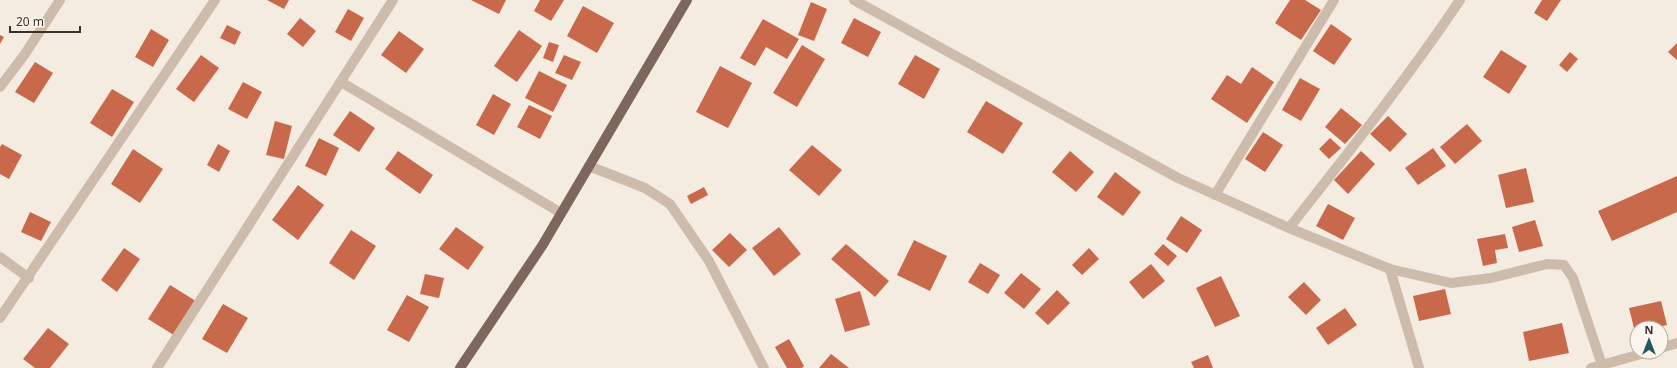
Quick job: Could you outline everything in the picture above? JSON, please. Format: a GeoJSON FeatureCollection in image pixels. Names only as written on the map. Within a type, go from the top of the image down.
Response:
{"type":"FeatureCollection","features":[{"type":"Feature","properties":{"kind":"main road"},"geometry":{"type":"LineString","coordinates":[[460,368],[542,246],[687,0]]}},
{"type":"Feature","properties":{"kind":"street"},"geometry":{"type":"LineString","coordinates":[[0,87],[25,54],[60,0]]}},
{"type":"Feature","properties":{"kind":"street"},"geometry":{"type":"LineString","coordinates":[[0,318],[29,278],[216,0]]}},
{"type":"Feature","properties":{"kind":"street"},"geometry":{"type":"LineString","coordinates":[[157,368],[393,0]]}},
{"type":"Feature","properties":{"kind":"street"},"geometry":{"type":"LineString","coordinates":[[854,0],[1178,178],[1289,228],[1390,269],[1451,283],[1491,278],[1547,264],[1564,265],[1573,278],[1603,367]]}},
{"type":"Feature","properties":{"kind":"street"},"geometry":{"type":"LineString","coordinates":[[1215,195],[1334,0]]}},
{"type":"Feature","properties":{"kind":"street"},"geometry":{"type":"LineString","coordinates":[[1289,228],[1370,125],[1439,32],[1460,0]]}},
{"type":"Feature","properties":{"kind":"street"},"geometry":{"type":"LineString","coordinates":[[341,82],[561,213]]}},
{"type":"Feature","properties":{"kind":"street"},"geometry":{"type":"LineString","coordinates":[[589,166],[645,188],[670,204],[709,261],[764,368]]}},
{"type":"Feature","properties":{"kind":"street"},"geometry":{"type":"LineString","coordinates":[[0,257],[29,278]]}},
{"type":"Feature","properties":{"kind":"street"},"geometry":{"type":"LineString","coordinates":[[1390,269],[1419,368]]}},
{"type":"Feature","properties":{"kind":"street"},"geometry":{"type":"LineString","coordinates":[[1590,368],[1603,367],[1629,358]]}},
{"type":"Feature","properties":{"kind":"building"},"geometry":{"type":"Polygon","coordinates":[[[267,0],[289,0],[284,9],[267,0]]]}},
{"type":"Feature","properties":{"kind":"building"},"geometry":{"type":"Polygon","coordinates":[[[471,0],[506,0],[499,14],[471,0]]]}},
{"type":"Feature","properties":{"kind":"building"},"geometry":{"type":"Polygon","coordinates":[[[540,0],[564,0],[551,21],[534,11],[540,0]]]}},
{"type":"Feature","properties":{"kind":"building"},"geometry":{"type":"Polygon","coordinates":[[[1290,0],[1305,0],[1321,10],[1301,40],[1275,23],[1290,0]]]}},
{"type":"Feature","properties":{"kind":"building"},"geometry":{"type":"Polygon","coordinates":[[[1542,0],[1561,0],[1547,21],[1534,13],[1542,0]]]}},
{"type":"Feature","properties":{"kind":"building"},"geometry":{"type":"Polygon","coordinates":[[[811,2],[827,9],[814,41],[798,35],[811,2]]]}},
{"type":"Feature","properties":{"kind":"building"},"geometry":{"type":"Polygon","coordinates":[[[583,6],[614,23],[597,53],[567,36],[583,6]]]}},
{"type":"Feature","properties":{"kind":"building"},"geometry":{"type":"Polygon","coordinates":[[[348,9],[364,18],[351,41],[335,32],[348,9]]]}},
{"type":"Feature","properties":{"kind":"building"},"geometry":{"type":"Polygon","coordinates":[[[300,18],[316,31],[303,47],[287,34],[300,18]]]}},
{"type":"Feature","properties":{"kind":"building"},"geometry":{"type":"Polygon","coordinates":[[[854,18],[881,32],[868,57],[841,43],[854,18]]]}},
{"type":"Feature","properties":{"kind":"building"},"geometry":{"type":"Polygon","coordinates":[[[763,19],[799,39],[787,59],[766,47],[755,66],[740,58],[763,19]]]}},
{"type":"Feature","properties":{"kind":"building"},"geometry":{"type":"Polygon","coordinates":[[[1331,24],[1352,39],[1334,65],[1313,51],[1331,24]]]}},
{"type":"Feature","properties":{"kind":"building"},"geometry":{"type":"Polygon","coordinates":[[[227,25],[241,32],[235,45],[220,38],[227,25]]]}},
{"type":"Feature","properties":{"kind":"building"},"geometry":{"type":"Polygon","coordinates":[[[151,29],[169,40],[153,67],[135,57],[151,29]]]}},
{"type":"Feature","properties":{"kind":"building"},"geometry":{"type":"Polygon","coordinates":[[[519,30],[542,46],[517,82],[494,66],[519,30]]]}},
{"type":"Feature","properties":{"kind":"building"},"geometry":{"type":"Polygon","coordinates":[[[399,31],[424,49],[406,73],[381,55],[399,31]]]}},
{"type":"Feature","properties":{"kind":"building"},"geometry":{"type":"Polygon","coordinates":[[[0,35],[4,37],[0,44],[0,35]]]}},
{"type":"Feature","properties":{"kind":"building"},"geometry":{"type":"Polygon","coordinates":[[[549,42],[559,45],[553,62],[543,58],[549,42]]]}},
{"type":"Feature","properties":{"kind":"building"},"geometry":{"type":"Polygon","coordinates":[[[1677,43],[1677,60],[1668,52],[1677,43]]]}},
{"type":"Feature","properties":{"kind":"building"},"geometry":{"type":"Polygon","coordinates":[[[802,45],[825,59],[797,107],[773,93],[802,45]]]}},
{"type":"Feature","properties":{"kind":"building"},"geometry":{"type":"Polygon","coordinates":[[[1501,50],[1527,66],[1509,94],[1483,77],[1501,50]]]}},
{"type":"Feature","properties":{"kind":"building"},"geometry":{"type":"Polygon","coordinates":[[[1570,52],[1578,59],[1567,72],[1559,65],[1570,52]]]}},
{"type":"Feature","properties":{"kind":"building"},"geometry":{"type":"Polygon","coordinates":[[[201,55],[219,68],[194,102],[176,89],[201,55]]]}},
{"type":"Feature","properties":{"kind":"building"},"geometry":{"type":"Polygon","coordinates":[[[564,55],[581,62],[572,80],[555,73],[564,55]]]}},
{"type":"Feature","properties":{"kind":"building"},"geometry":{"type":"Polygon","coordinates":[[[915,55],[940,69],[924,99],[898,84],[915,55]]]}},
{"type":"Feature","properties":{"kind":"building"},"geometry":{"type":"Polygon","coordinates":[[[35,62],[53,73],[34,103],[15,92],[35,62]]]}},
{"type":"Feature","properties":{"kind":"building"},"geometry":{"type":"Polygon","coordinates":[[[720,66],[752,83],[728,128],[696,112],[720,66]]]}},
{"type":"Feature","properties":{"kind":"building"},"geometry":{"type":"Polygon","coordinates":[[[1252,67],[1274,82],[1247,123],[1211,99],[1227,75],[1241,84],[1252,67]]]}},
{"type":"Feature","properties":{"kind":"building"},"geometry":{"type":"Polygon","coordinates":[[[539,71],[567,85],[553,112],[525,98],[539,71]]]}},
{"type":"Feature","properties":{"kind":"building"},"geometry":{"type":"Polygon","coordinates":[[[1300,78],[1320,89],[1301,121],[1282,110],[1300,78]]]}},
{"type":"Feature","properties":{"kind":"building"},"geometry":{"type":"Polygon","coordinates":[[[243,82],[262,92],[247,119],[228,109],[243,82]]]}},
{"type":"Feature","properties":{"kind":"building"},"geometry":{"type":"Polygon","coordinates":[[[112,89],[134,102],[112,137],[90,123],[112,89]]]}},
{"type":"Feature","properties":{"kind":"building"},"geometry":{"type":"Polygon","coordinates":[[[493,94],[511,104],[494,135],[476,125],[493,94]]]}},
{"type":"Feature","properties":{"kind":"building"},"geometry":{"type":"Polygon","coordinates":[[[986,101],[1023,123],[1003,154],[967,132],[986,101]]]}},
{"type":"Feature","properties":{"kind":"building"},"geometry":{"type":"Polygon","coordinates":[[[529,105],[552,116],[540,139],[517,127],[529,105]]]}},
{"type":"Feature","properties":{"kind":"building"},"geometry":{"type":"Polygon","coordinates":[[[1341,108],[1362,125],[1345,144],[1325,127],[1341,108]]]}},
{"type":"Feature","properties":{"kind":"building"},"geometry":{"type":"Polygon","coordinates":[[[350,111],[375,128],[359,152],[333,135],[350,111]]]}},
{"type":"Feature","properties":{"kind":"building"},"geometry":{"type":"Polygon","coordinates":[[[1388,116],[1407,134],[1390,152],[1370,134],[1388,116]]]}},
{"type":"Feature","properties":{"kind":"building"},"geometry":{"type":"Polygon","coordinates":[[[275,121],[292,126],[284,159],[266,155],[275,121]]]}},
{"type":"Feature","properties":{"kind":"building"},"geometry":{"type":"Polygon","coordinates":[[[1467,124],[1482,141],[1455,164],[1440,147],[1467,124]]]}},
{"type":"Feature","properties":{"kind":"building"},"geometry":{"type":"Polygon","coordinates":[[[1263,132],[1283,145],[1265,172],[1245,159],[1263,132]]]}},
{"type":"Feature","properties":{"kind":"building"},"geometry":{"type":"Polygon","coordinates":[[[319,138],[339,148],[326,176],[305,166],[319,138]]]}},
{"type":"Feature","properties":{"kind":"building"},"geometry":{"type":"Polygon","coordinates":[[[1330,138],[1341,148],[1329,159],[1319,149],[1330,138]]]}},
{"type":"Feature","properties":{"kind":"building"},"geometry":{"type":"Polygon","coordinates":[[[2,144],[22,155],[9,179],[0,174],[0,147],[2,144]]]}},
{"type":"Feature","properties":{"kind":"building"},"geometry":{"type":"Polygon","coordinates":[[[218,144],[230,151],[219,172],[207,165],[218,144]]]}},
{"type":"Feature","properties":{"kind":"building"},"geometry":{"type":"Polygon","coordinates":[[[812,145],[842,170],[819,196],[789,170],[812,145]]]}},
{"type":"Feature","properties":{"kind":"building"},"geometry":{"type":"Polygon","coordinates":[[[1433,148],[1446,166],[1418,185],[1405,168],[1433,148]]]}},
{"type":"Feature","properties":{"kind":"building"},"geometry":{"type":"Polygon","coordinates":[[[133,149],[163,169],[140,203],[111,184],[133,149]]]}},
{"type":"Feature","properties":{"kind":"building"},"geometry":{"type":"Polygon","coordinates":[[[398,151],[433,175],[420,194],[385,169],[398,151]]]}},
{"type":"Feature","properties":{"kind":"building"},"geometry":{"type":"Polygon","coordinates":[[[1070,151],[1094,172],[1076,192],[1052,172],[1070,151]]]}},
{"type":"Feature","properties":{"kind":"building"},"geometry":{"type":"Polygon","coordinates":[[[1361,151],[1375,164],[1348,194],[1334,180],[1361,151]]]}},
{"type":"Feature","properties":{"kind":"building"},"geometry":{"type":"Polygon","coordinates":[[[1526,168],[1534,202],[1506,208],[1498,175],[1526,168]]]}},
{"type":"Feature","properties":{"kind":"building"},"geometry":{"type":"Polygon","coordinates":[[[1115,172],[1141,192],[1123,216],[1097,197],[1115,172]]]}},
{"type":"Feature","properties":{"kind":"building"},"geometry":{"type":"Polygon","coordinates":[[[1677,176],[1677,212],[1612,241],[1598,211],[1677,176]]]}},
{"type":"Feature","properties":{"kind":"building"},"geometry":{"type":"Polygon","coordinates":[[[298,185],[324,205],[298,240],[272,220],[298,185]]]}},
{"type":"Feature","properties":{"kind":"building"},"geometry":{"type":"Polygon","coordinates":[[[704,187],[708,195],[691,204],[687,196],[704,187]]]}},
{"type":"Feature","properties":{"kind":"building"},"geometry":{"type":"Polygon","coordinates":[[[1328,204],[1355,218],[1343,240],[1316,226],[1328,204]]]}},
{"type":"Feature","properties":{"kind":"building"},"geometry":{"type":"Polygon","coordinates":[[[30,212],[51,222],[41,241],[21,232],[30,212]]]}},
{"type":"Feature","properties":{"kind":"building"},"geometry":{"type":"Polygon","coordinates":[[[1181,216],[1202,230],[1187,253],[1166,239],[1181,216]]]}},
{"type":"Feature","properties":{"kind":"building"},"geometry":{"type":"Polygon","coordinates":[[[1535,220],[1543,246],[1519,252],[1512,227],[1535,220]]]}},
{"type":"Feature","properties":{"kind":"building"},"geometry":{"type":"Polygon","coordinates":[[[456,227],[484,247],[468,270],[439,249],[456,227]]]}},
{"type":"Feature","properties":{"kind":"building"},"geometry":{"type":"Polygon","coordinates":[[[779,227],[801,254],[774,276],[752,248],[779,227]]]}},
{"type":"Feature","properties":{"kind":"building"},"geometry":{"type":"Polygon","coordinates":[[[351,230],[376,246],[354,280],[329,263],[351,230]]]}},
{"type":"Feature","properties":{"kind":"building"},"geometry":{"type":"Polygon","coordinates":[[[730,233],[747,250],[729,267],[712,250],[730,233]]]}},
{"type":"Feature","properties":{"kind":"building"},"geometry":{"type":"Polygon","coordinates":[[[1505,234],[1508,248],[1495,250],[1497,263],[1483,266],[1477,239],[1505,234]]]}},
{"type":"Feature","properties":{"kind":"building"},"geometry":{"type":"Polygon","coordinates":[[[914,240],[947,256],[930,291],[897,275],[914,240]]]}},
{"type":"Feature","properties":{"kind":"building"},"geometry":{"type":"Polygon","coordinates":[[[846,244],[889,281],[875,297],[831,259],[846,244]]]}},
{"type":"Feature","properties":{"kind":"building"},"geometry":{"type":"Polygon","coordinates":[[[1163,244],[1177,256],[1168,266],[1154,254],[1163,244]]]}},
{"type":"Feature","properties":{"kind":"building"},"geometry":{"type":"Polygon","coordinates":[[[124,248],[140,259],[117,292],[101,280],[124,248]]]}},
{"type":"Feature","properties":{"kind":"building"},"geometry":{"type":"Polygon","coordinates":[[[1089,248],[1099,259],[1082,275],[1072,265],[1089,248]]]}},
{"type":"Feature","properties":{"kind":"building"},"geometry":{"type":"Polygon","coordinates":[[[980,263],[1000,275],[988,294],[968,282],[980,263]]]}},
{"type":"Feature","properties":{"kind":"building"},"geometry":{"type":"Polygon","coordinates":[[[1151,264],[1165,281],[1143,299],[1129,282],[1151,264]]]}},
{"type":"Feature","properties":{"kind":"building"},"geometry":{"type":"Polygon","coordinates":[[[1021,273],[1041,289],[1024,309],[1004,293],[1021,273]]]}},
{"type":"Feature","properties":{"kind":"building"},"geometry":{"type":"Polygon","coordinates":[[[425,274],[444,278],[439,298],[420,294],[425,274]]]}},
{"type":"Feature","properties":{"kind":"building"},"geometry":{"type":"Polygon","coordinates":[[[1221,276],[1240,316],[1215,327],[1196,288],[1221,276]]]}},
{"type":"Feature","properties":{"kind":"building"},"geometry":{"type":"Polygon","coordinates":[[[1304,282],[1321,300],[1306,315],[1288,297],[1304,282]]]}},
{"type":"Feature","properties":{"kind":"building"},"geometry":{"type":"Polygon","coordinates":[[[170,285],[199,303],[177,337],[148,319],[170,285]]]}},
{"type":"Feature","properties":{"kind":"building"},"geometry":{"type":"Polygon","coordinates":[[[1445,289],[1451,314],[1419,321],[1413,296],[1445,289]]]}},
{"type":"Feature","properties":{"kind":"building"},"geometry":{"type":"Polygon","coordinates":[[[1057,290],[1070,303],[1048,325],[1035,313],[1057,290]]]}},
{"type":"Feature","properties":{"kind":"building"},"geometry":{"type":"Polygon","coordinates":[[[860,291],[870,325],[845,332],[835,299],[860,291]]]}},
{"type":"Feature","properties":{"kind":"building"},"geometry":{"type":"Polygon","coordinates":[[[407,295],[429,307],[409,342],[387,330],[407,295]]]}},
{"type":"Feature","properties":{"kind":"building"},"geometry":{"type":"Polygon","coordinates":[[[1661,301],[1666,320],[1632,320],[1629,308],[1661,301]]]}},
{"type":"Feature","properties":{"kind":"building"},"geometry":{"type":"Polygon","coordinates":[[[223,304],[248,318],[227,353],[202,339],[223,304]]]}},
{"type":"Feature","properties":{"kind":"building"},"geometry":{"type":"Polygon","coordinates":[[[1345,308],[1357,325],[1328,345],[1316,328],[1345,308]]]}},
{"type":"Feature","properties":{"kind":"building"},"geometry":{"type":"Polygon","coordinates":[[[1562,323],[1569,353],[1529,361],[1523,332],[1562,323]]]}},
{"type":"Feature","properties":{"kind":"building"},"geometry":{"type":"Polygon","coordinates":[[[48,328],[69,344],[50,368],[35,368],[23,359],[48,328]]]}},
{"type":"Feature","properties":{"kind":"building"},"geometry":{"type":"Polygon","coordinates":[[[789,339],[804,366],[802,368],[787,368],[775,347],[789,339]]]}},
{"type":"Feature","properties":{"kind":"building"},"geometry":{"type":"Polygon","coordinates":[[[831,354],[849,368],[819,368],[831,354]]]}},
{"type":"Feature","properties":{"kind":"building"},"geometry":{"type":"Polygon","coordinates":[[[1208,355],[1213,368],[1194,368],[1191,362],[1208,355]]]}}]}
